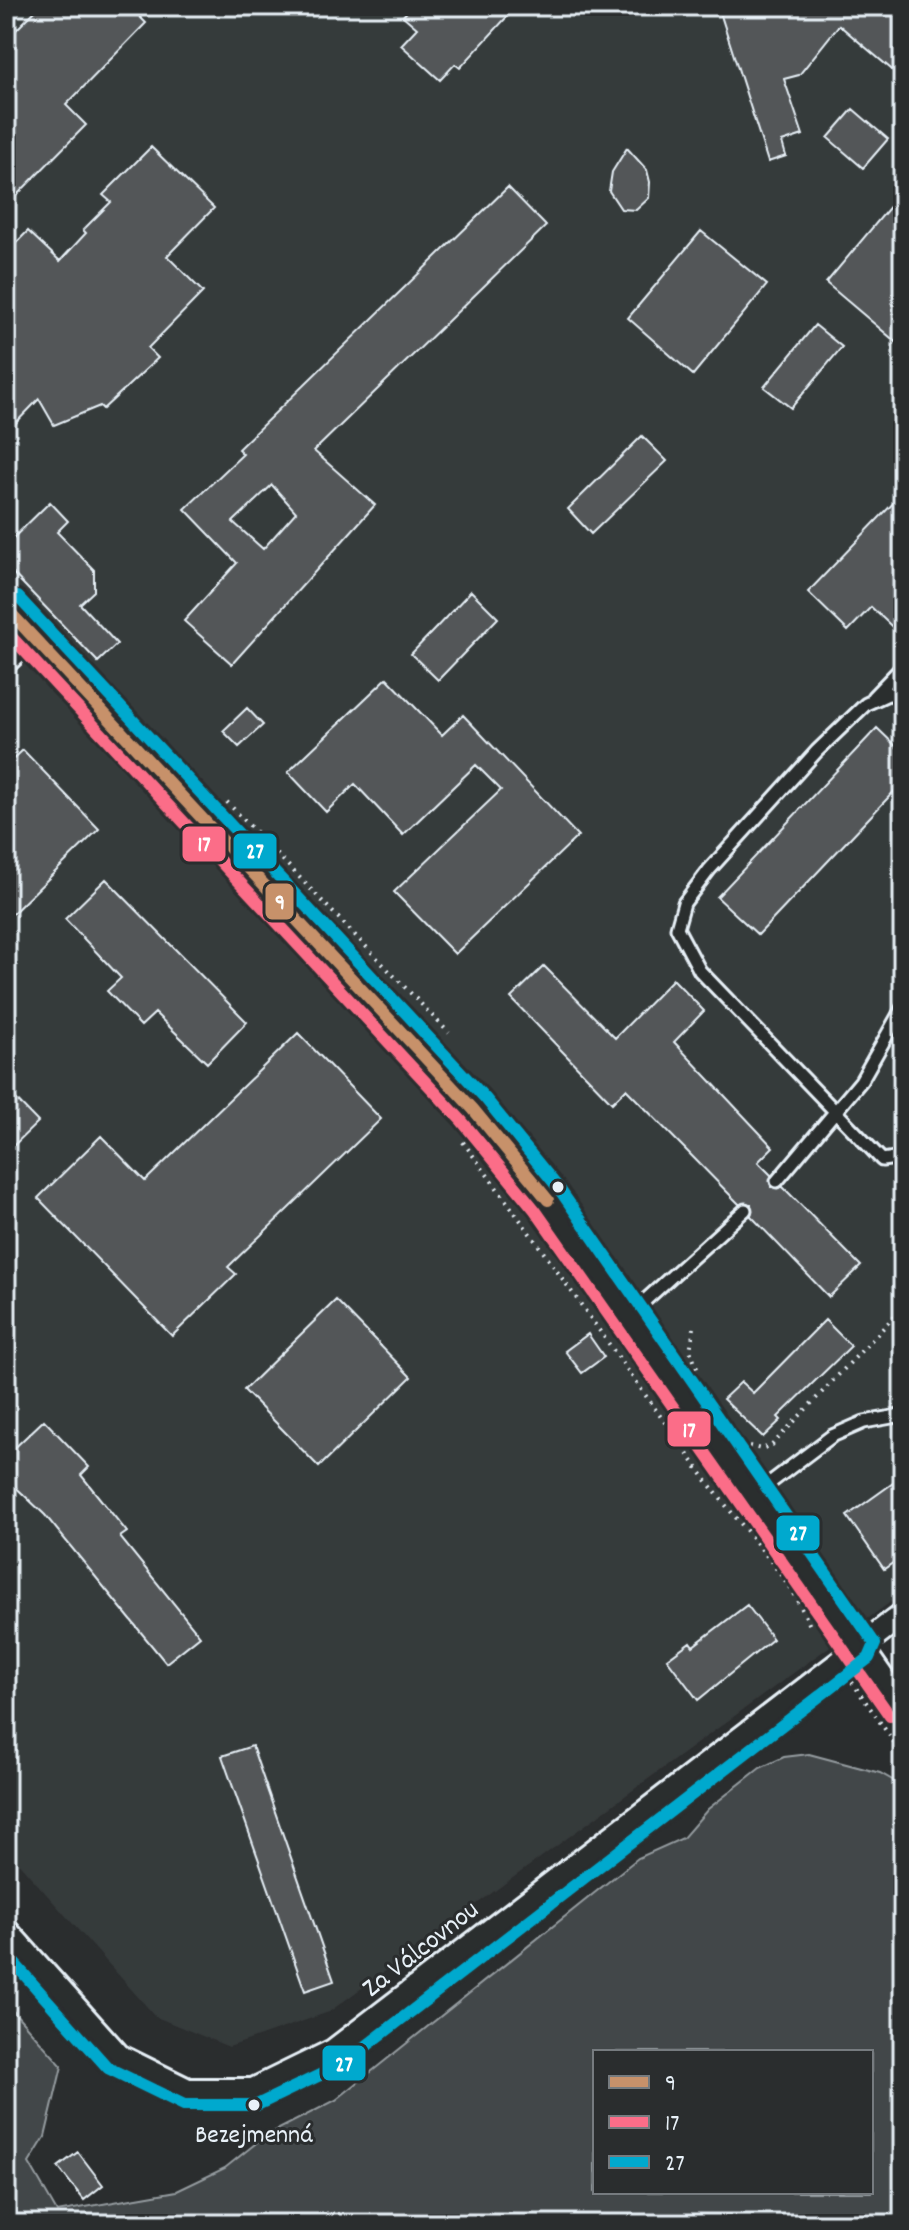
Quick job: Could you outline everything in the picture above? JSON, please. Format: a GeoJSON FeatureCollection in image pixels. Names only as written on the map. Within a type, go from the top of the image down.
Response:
{"type":"FeatureCollection","features":[{"type":"Feature","properties":{"kind":"street"},"geometry":{"type":"LineString","coordinates":[[6,608],[473,1109],[548,1200],[903,1707]]}},
{"type":"Feature","properties":{"kind":"street","name":"Za Válcovnou"},"geometry":{"type":"LineString","coordinates":[[6,1930],[119,2056],[188,2090],[253,2090],[333,2051],[903,1614]]}},
{"type":"Feature","properties":{"kind":"lane"},"geometry":{"type":"LineString","coordinates":[[6,669],[36,640]]}},
{"type":"Feature","properties":{"kind":"lane"},"geometry":{"type":"LineString","coordinates":[[903,666],[817,751],[709,870],[684,903],[677,928],[700,971],[882,1160],[903,1157]]}},
{"type":"Feature","properties":{"kind":"lane"},"geometry":{"type":"LineString","coordinates":[[866,704],[890,693],[903,701]]}},
{"type":"Feature","properties":{"kind":"lane"},"geometry":{"type":"LineString","coordinates":[[777,1181],[861,1081],[903,1007]]}},
{"type":"Feature","properties":{"kind":"lane"},"geometry":{"type":"LineString","coordinates":[[629,1315],[745,1210]]}},
{"type":"Feature","properties":{"kind":"lane"},"geometry":{"type":"LineString","coordinates":[[754,1495],[832,1436],[864,1422],[903,1415]]}},
{"type":"Feature","properties":{"kind":"path"},"geometry":{"type":"LineString","coordinates":[[227,802],[449,1033]]}},
{"type":"Feature","properties":{"kind":"path"},"geometry":{"type":"LineString","coordinates":[[463,1142],[564,1277],[701,1474],[737,1516],[810,1626]]}},
{"type":"Feature","properties":{"kind":"path"},"geometry":{"type":"LineString","coordinates":[[744,1442],[761,1449],[772,1445],[903,1307]]}},
{"type":"Feature","properties":{"kind":"path"},"geometry":{"type":"LineString","coordinates":[[694,1328],[690,1350],[701,1377]]}},
{"type":"Feature","properties":{"kind":"path"},"geometry":{"type":"LineString","coordinates":[[852,1682],[903,1755]]}},
{"type":"Feature","properties":{"kind":"shaded area"},"geometry":{"type":"Polygon","coordinates":[[[6,6],[903,6],[903,1593],[329,2012],[229,2047],[156,2017],[6,1849],[6,6]]]}},
{"type":"Feature","properties":{"kind":"shaded area"},"geometry":{"type":"Polygon","coordinates":[[[809,1754],[880,1773],[903,1786],[903,2224],[6,2224],[6,2003],[62,2066],[45,2137],[29,2163],[57,2212],[177,2191],[225,2168],[265,2136],[336,2100],[638,1858],[683,1838],[708,1809],[760,1768],[784,1757],[809,1754]]]}},
{"type":"Feature","properties":{"kind":"building"},"geometry":{"type":"Polygon","coordinates":[[[40,6],[129,6],[146,23],[66,105],[86,125],[6,206],[6,40],[40,6]]]}},
{"type":"Feature","properties":{"kind":"building"},"geometry":{"type":"Polygon","coordinates":[[[412,6],[517,6],[460,68],[455,64],[440,80],[401,45],[417,28],[403,16],[412,6]]]}},
{"type":"Feature","properties":{"kind":"building"},"geometry":{"type":"Polygon","coordinates":[[[718,6],[903,6],[903,79],[839,25],[799,75],[784,79],[803,135],[782,142],[786,156],[768,162],[718,6]]]}},
{"type":"Feature","properties":{"kind":"building"},"geometry":{"type":"Polygon","coordinates":[[[853,109],[888,139],[863,168],[828,138],[853,109]]]}},
{"type":"Feature","properties":{"kind":"building"},"geometry":{"type":"Polygon","coordinates":[[[151,147],[214,208],[167,256],[203,292],[148,348],[158,358],[103,409],[100,406],[54,425],[39,399],[6,433],[6,253],[28,231],[60,261],[86,233],[83,230],[111,202],[103,195],[151,147]]]}},
{"type":"Feature","properties":{"kind":"building"},"geometry":{"type":"Polygon","coordinates":[[[627,148],[647,170],[650,182],[649,198],[636,210],[621,209],[609,191],[612,172],[627,148]]]}},
{"type":"Feature","properties":{"kind":"building"},"geometry":{"type":"Polygon","coordinates":[[[508,187],[546,226],[314,451],[375,505],[232,664],[184,621],[237,563],[185,509],[243,454],[238,449],[508,187]],[[272,485],[233,522],[263,549],[296,512],[272,485]]]}},
{"type":"Feature","properties":{"kind":"building"},"geometry":{"type":"Polygon","coordinates":[[[903,191],[903,348],[826,283],[903,191]]]}},
{"type":"Feature","properties":{"kind":"building"},"geometry":{"type":"Polygon","coordinates":[[[701,231],[767,285],[693,375],[628,318],[701,231]]]}},
{"type":"Feature","properties":{"kind":"building"},"geometry":{"type":"Polygon","coordinates":[[[815,325],[842,347],[791,408],[764,387],[815,325]]]}},
{"type":"Feature","properties":{"kind":"building"},"geometry":{"type":"Polygon","coordinates":[[[642,436],[667,461],[591,534],[568,509],[642,436]]]}},
{"type":"Feature","properties":{"kind":"building"},"geometry":{"type":"Polygon","coordinates":[[[903,493],[903,637],[871,607],[848,631],[808,592],[903,493]]]}},
{"type":"Feature","properties":{"kind":"building"},"geometry":{"type":"Polygon","coordinates":[[[50,502],[68,521],[57,532],[94,570],[94,591],[80,604],[117,644],[98,662],[6,566],[6,545],[50,502]]]}},
{"type":"Feature","properties":{"kind":"building"},"geometry":{"type":"Polygon","coordinates":[[[471,591],[498,618],[438,680],[411,654],[471,591]]]}},
{"type":"Feature","properties":{"kind":"building"},"geometry":{"type":"Polygon","coordinates":[[[387,678],[442,735],[463,715],[578,836],[455,954],[394,892],[501,790],[476,765],[403,835],[355,784],[326,812],[288,772],[387,678]]]}},
{"type":"Feature","properties":{"kind":"building"},"geometry":{"type":"Polygon","coordinates":[[[247,708],[263,725],[239,747],[223,731],[247,708]]]}},
{"type":"Feature","properties":{"kind":"building"},"geometry":{"type":"Polygon","coordinates":[[[877,728],[903,753],[903,782],[758,935],[717,897],[877,728]]]}},
{"type":"Feature","properties":{"kind":"building"},"geometry":{"type":"Polygon","coordinates":[[[23,750],[99,829],[6,920],[6,766],[23,750]]]}},
{"type":"Feature","properties":{"kind":"building"},"geometry":{"type":"Polygon","coordinates":[[[106,879],[247,1022],[207,1063],[155,1013],[141,1026],[107,991],[121,978],[65,919],[106,879]]]}},
{"type":"Feature","properties":{"kind":"building"},"geometry":{"type":"Polygon","coordinates":[[[544,966],[615,1038],[673,979],[704,1011],[674,1042],[773,1147],[758,1162],[771,1175],[771,1187],[783,1187],[861,1266],[829,1297],[751,1216],[751,1204],[739,1204],[626,1089],[612,1103],[511,998],[544,966]]]}},
{"type":"Feature","properties":{"kind":"building"},"geometry":{"type":"Polygon","coordinates":[[[298,1033],[381,1119],[228,1267],[236,1274],[172,1336],[38,1198],[101,1136],[145,1181],[298,1033]]]}},
{"type":"Feature","properties":{"kind":"building"},"geometry":{"type":"Polygon","coordinates":[[[6,1089],[38,1122],[6,1153],[6,1089]]]}},
{"type":"Feature","properties":{"kind":"building"},"geometry":{"type":"Polygon","coordinates":[[[336,1300],[411,1377],[319,1467],[244,1390],[336,1300]]]}},
{"type":"Feature","properties":{"kind":"building"},"geometry":{"type":"Polygon","coordinates":[[[825,1320],[851,1346],[778,1417],[781,1420],[763,1437],[723,1399],[741,1382],[753,1393],[825,1320]]]}},
{"type":"Feature","properties":{"kind":"building"},"geometry":{"type":"Polygon","coordinates":[[[588,1334],[604,1357],[582,1373],[565,1351],[588,1334]]]}},
{"type":"Feature","properties":{"kind":"building"},"geometry":{"type":"Polygon","coordinates":[[[44,1420],[89,1467],[81,1475],[127,1532],[120,1537],[200,1636],[166,1663],[45,1515],[6,1478],[6,1456],[44,1420]]]}},
{"type":"Feature","properties":{"kind":"building"},"geometry":{"type":"Polygon","coordinates":[[[903,1476],[903,1556],[884,1569],[847,1516],[903,1476]]]}},
{"type":"Feature","properties":{"kind":"building"},"geometry":{"type":"Polygon","coordinates":[[[747,1605],[773,1639],[698,1700],[667,1659],[690,1642],[693,1646],[747,1605]]]}},
{"type":"Feature","properties":{"kind":"building"},"geometry":{"type":"Polygon","coordinates":[[[252,1746],[334,1981],[305,1991],[222,1756],[252,1746]]]}},
{"type":"Feature","properties":{"kind":"building"},"geometry":{"type":"Polygon","coordinates":[[[78,2152],[103,2185],[84,2200],[58,2167],[78,2152]]]}},
{"type":"Feature","properties":{"kind":"transit line","name":"27"},"geometry":{"type":"LineString","coordinates":[[6,1954],[108,2068],[184,2105],[257,2105],[343,2064],[869,1658],[875,1644],[560,1190],[485,1098],[18,597]]}},
{"type":"Feature","properties":{"kind":"transit line","name":"9"},"geometry":{"type":"LineString","coordinates":[[6,608],[473,1109],[548,1200]]}},
{"type":"Feature","properties":{"kind":"transit line","name":"17"},"geometry":{"type":"LineString","coordinates":[[6,631],[461,1120],[535,1210],[890,1716]]}},
{"type":"Feature","properties":{"kind":"place","name":"Bezejmenná"},"geometry":{"type":"Point","coordinates":[254,2105]}}]}
